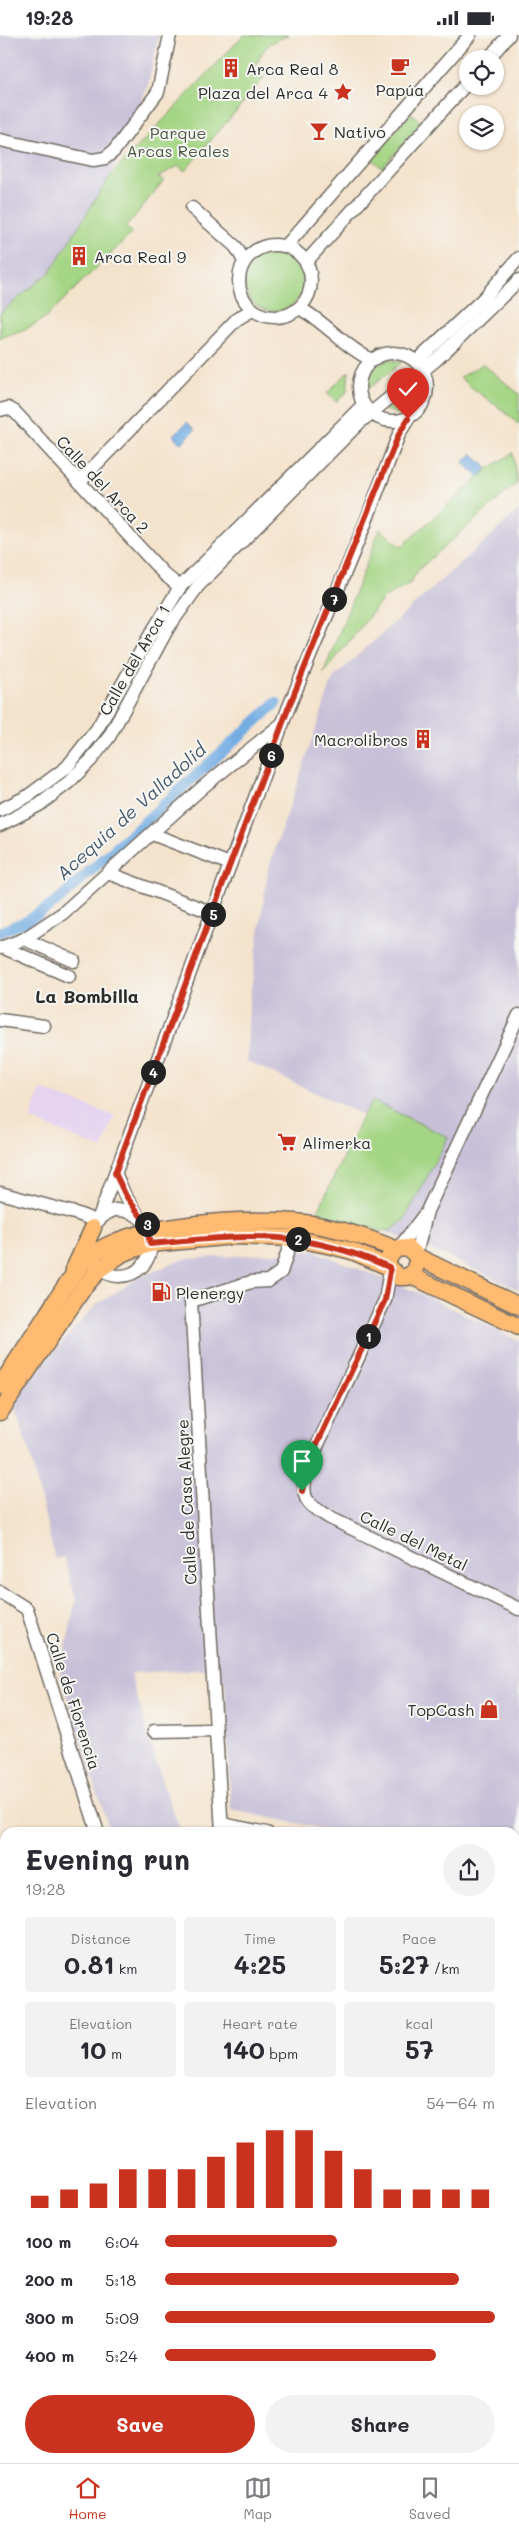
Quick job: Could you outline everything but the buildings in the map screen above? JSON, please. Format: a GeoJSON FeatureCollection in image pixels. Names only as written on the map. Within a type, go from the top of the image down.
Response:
{"type":"FeatureCollection","features":[{"type":"Feature","properties":{"kind":"main road"},"geometry":{"type":"LineString","coordinates":[[150,1237],[246,1221],[276,1220],[336,1229],[397,1249],[408,1248],[417,1256],[519,1306]]}},
{"type":"Feature","properties":{"kind":"main road"},"geometry":{"type":"LineString","coordinates":[[0,1387],[72,1276],[96,1222]]}},
{"type":"Feature","properties":{"kind":"main road"},"geometry":{"type":"LineString","coordinates":[[72,1276],[96,1262],[120,1239],[234,1236],[292,1238],[352,1251],[390,1269],[399,1277],[409,1276],[519,1327]]}},
{"type":"Feature","properties":{"kind":"main road"},"geometry":{"type":"LineString","coordinates":[[390,1269],[389,1256],[397,1249]]}},
{"type":"Feature","properties":{"kind":"main road"},"geometry":{"type":"LineString","coordinates":[[409,1276],[417,1267],[417,1256]]}},
{"type":"Feature","properties":{"kind":"main road"},"geometry":{"type":"LineString","coordinates":[[0,1412],[62,1319],[96,1262]]}},
{"type":"Feature","properties":{"kind":"street"},"geometry":{"type":"LineString","coordinates":[[0,140],[93,160],[106,158],[114,151],[158,92],[170,35]]}},
{"type":"Feature","properties":{"kind":"street"},"geometry":{"type":"LineString","coordinates":[[286,246],[470,35]]}},
{"type":"Feature","properties":{"kind":"street"},"geometry":{"type":"LineString","coordinates":[[496,50],[509,35]]}},
{"type":"Feature","properties":{"kind":"street"},"geometry":{"type":"LineString","coordinates":[[306,262],[459,92]]}},
{"type":"Feature","properties":{"kind":"street"},"geometry":{"type":"LineString","coordinates":[[192,208],[248,257]]}},
{"type":"Feature","properties":{"kind":"street"},"geometry":{"type":"LineString","coordinates":[[268,245],[286,246],[301,255],[306,262],[311,282],[302,305],[292,313],[276,318],[268,317],[249,306],[238,287],[240,269],[248,257],[268,245]]}},
{"type":"Feature","properties":{"kind":"street"},"geometry":{"type":"LineString","coordinates":[[420,366],[519,258]]}},
{"type":"Feature","properties":{"kind":"street"},"geometry":{"type":"LineString","coordinates":[[367,409],[420,366],[519,280]]}},
{"type":"Feature","properties":{"kind":"street"},"geometry":{"type":"LineString","coordinates":[[302,305],[368,364]]}},
{"type":"Feature","properties":{"kind":"street"},"geometry":{"type":"LineString","coordinates":[[80,481],[249,306]]}},
{"type":"Feature","properties":{"kind":"street"},"geometry":{"type":"LineString","coordinates":[[115,1173],[126,1196],[146,1223],[150,1237],[148,1258],[137,1271],[121,1276],[112,1275],[96,1262],[96,1222],[283,723],[401,425],[418,412],[425,401],[428,387],[420,366],[409,356],[392,353],[368,364],[358,387],[367,409],[377,418],[401,425]]}},
{"type":"Feature","properties":{"kind":"street","name":"Calle del Arca 2"},"geometry":{"type":"LineString","coordinates":[[0,410],[8,409],[15,412],[165,575],[180,587]]}},
{"type":"Feature","properties":{"kind":"street","name":"Calle del Arca 1"},"geometry":{"type":"LineString","coordinates":[[0,811],[28,796],[67,767],[97,729],[148,637],[180,587],[367,409]]}},
{"type":"Feature","properties":{"kind":"street","name":"Calle del Arca 1"},"geometry":{"type":"LineString","coordinates":[[0,825],[39,805],[69,782],[91,760],[109,737],[168,628],[198,586],[317,465],[367,409]]}},
{"type":"Feature","properties":{"kind":"street"},"geometry":{"type":"LineString","coordinates":[[1,947],[24,939],[63,913],[204,787],[283,723]]}},
{"type":"Feature","properties":{"kind":"street"},"geometry":{"type":"LineString","coordinates":[[152,834],[230,864]]}},
{"type":"Feature","properties":{"kind":"street"},"geometry":{"type":"LineString","coordinates":[[108,873],[213,913]]}},
{"type":"Feature","properties":{"kind":"street"},"geometry":{"type":"LineString","coordinates":[[24,939],[74,961]]}},
{"type":"Feature","properties":{"kind":"street"},"geometry":{"type":"LineString","coordinates":[[1,947],[69,976]]}},
{"type":"Feature","properties":{"kind":"street"},"geometry":{"type":"LineString","coordinates":[[417,1256],[427,1211],[519,1015]]}},
{"type":"Feature","properties":{"kind":"street"},"geometry":{"type":"LineString","coordinates":[[0,1020],[44,1026]]}},
{"type":"Feature","properties":{"kind":"street"},"geometry":{"type":"LineString","coordinates":[[0,1193],[78,1213],[96,1222]]}},
{"type":"Feature","properties":{"kind":"street"},"geometry":{"type":"LineString","coordinates":[[96,1222],[114,1210],[127,1209],[137,1213]]}},
{"type":"Feature","properties":{"kind":"street"},"geometry":{"type":"LineString","coordinates":[[397,1249],[427,1211]]}},
{"type":"Feature","properties":{"kind":"street","name":"Calle de Casa Alegre"},"geometry":{"type":"LineString","coordinates":[[222,1827],[191,1301],[251,1282],[268,1281],[281,1272],[292,1238]]}},
{"type":"Feature","properties":{"kind":"street"},"geometry":{"type":"LineString","coordinates":[[385,1300],[390,1269]]}},
{"type":"Feature","properties":{"kind":"street"},"geometry":{"type":"LineString","coordinates":[[385,1300],[409,1276]]}},
{"type":"Feature","properties":{"kind":"street","name":"Calle del Metal"},"geometry":{"type":"LineString","coordinates":[[385,1300],[306,1467],[302,1491],[309,1505],[330,1517],[519,1609]]}},
{"type":"Feature","properties":{"kind":"street","name":"Calle de Florencia"},"geometry":{"type":"LineString","coordinates":[[0,1592],[26,1609],[96,1827]]}},
{"type":"Feature","properties":{"kind":"street"},"geometry":{"type":"LineString","coordinates":[[154,1731],[216,1730]]}},
{"type":"Feature","properties":{"kind":"shaded area"},"geometry":{"type":"Polygon","coordinates":[[[0,35],[159,35],[147,88],[110,176],[50,272],[0,313],[0,35]]]}},
{"type":"Feature","properties":{"kind":"shaded area"},"geometry":{"type":"Polygon","coordinates":[[[519,510],[519,1290],[448,1257],[382,1230],[317,1213],[363,1115],[247,1061],[249,1002],[268,870],[333,678],[519,510]]]}},
{"type":"Feature","properties":{"kind":"shaded area"},"geometry":{"type":"Polygon","coordinates":[[[41,1089],[115,1116],[102,1149],[30,1119],[41,1089]]]}},
{"type":"Feature","properties":{"kind":"shaded area"},"geometry":{"type":"Polygon","coordinates":[[[314,1251],[424,1295],[519,1341],[519,1827],[315,1827],[231,1810],[225,1682],[219,1681],[218,1669],[130,1673],[162,1782],[179,1827],[108,1827],[60,1675],[76,1600],[64,1557],[55,1559],[30,1454],[2,1368],[21,1339],[38,1388],[34,1374],[96,1305],[138,1278],[184,1259],[314,1251]]]}},
{"type":"Feature","properties":{"kind":"green space","name":"Parque Arcas Reales"},"geometry":{"type":"Polygon","coordinates":[[[244,35],[289,35],[271,44],[264,50],[255,68],[264,78],[185,171],[178,166],[158,177],[164,180],[126,227],[132,233],[45,318],[28,328],[0,338],[0,313],[50,272],[110,176],[244,35]]]}},
{"type":"Feature","properties":{"kind":"green space"},"geometry":{"type":"Polygon","coordinates":[[[411,113],[422,123],[382,168],[371,158],[411,113]]]}},
{"type":"Feature","properties":{"kind":"green space"},"geometry":{"type":"Polygon","coordinates":[[[274,251],[290,256],[295,260],[299,265],[304,281],[299,297],[295,302],[290,306],[274,311],[258,306],[253,302],[249,297],[244,281],[249,265],[253,260],[258,256],[274,251]]]}},
{"type":"Feature","properties":{"kind":"green space"},"geometry":{"type":"Polygon","coordinates":[[[388,360],[402,362],[367,390],[368,379],[372,371],[378,365],[388,360]]]}},
{"type":"Feature","properties":{"kind":"green space"},"geometry":{"type":"Polygon","coordinates":[[[483,364],[519,394],[519,425],[460,377],[483,364]]]}},
{"type":"Feature","properties":{"kind":"green space"},"geometry":{"type":"Polygon","coordinates":[[[349,371],[347,392],[336,402],[327,393],[349,371]]]}},
{"type":"Feature","properties":{"kind":"green space"},"geometry":{"type":"Polygon","coordinates":[[[419,380],[420,392],[412,406],[398,414],[383,410],[419,380]]]}},
{"type":"Feature","properties":{"kind":"green space"},"geometry":{"type":"Polygon","coordinates":[[[513,453],[517,483],[419,569],[410,583],[384,598],[323,674],[380,529],[401,547],[489,468],[513,453]]]}},
{"type":"Feature","properties":{"kind":"green space"},"geometry":{"type":"Polygon","coordinates":[[[373,1101],[448,1137],[405,1219],[392,1230],[379,1231],[317,1213],[363,1115],[373,1101]]]}},
{"type":"Feature","properties":{"kind":"water"},"geometry":{"type":"Polygon","coordinates":[[[187,422],[195,430],[181,444],[173,436],[187,422]]]}},
{"type":"Feature","properties":{"kind":"water"},"geometry":{"type":"Polygon","coordinates":[[[472,453],[487,468],[479,477],[463,463],[472,453]]]}},
{"type":"Feature","properties":{"kind":"waterway","name":"Acequia de Valladolid"},"geometry":{"type":"LineString","coordinates":[[0,932],[27,921],[56,902],[276,703]]}},
{"type":"Feature","properties":{"kind":"place","name":"Papúa"},"geometry":{"type":"Point","coordinates":[400,66]}},
{"type":"Feature","properties":{"kind":"place","name":"Arca Real 8"},"geometry":{"type":"Point","coordinates":[231,68]}},
{"type":"Feature","properties":{"kind":"place","name":"Plaza del Arca 4"},"geometry":{"type":"Point","coordinates":[343,92]}},
{"type":"Feature","properties":{"kind":"place","name":"Nativo"},"geometry":{"type":"Point","coordinates":[319,131]}},
{"type":"Feature","properties":{"kind":"place","name":"Arca Real 9"},"geometry":{"type":"Point","coordinates":[79,256]}},
{"type":"Feature","properties":{"kind":"place","name":"Macrolibros"},"geometry":{"type":"Point","coordinates":[423,739]}},
{"type":"Feature","properties":{"kind":"place","name":"Alimerka"},"geometry":{"type":"Point","coordinates":[287,1142]}},
{"type":"Feature","properties":{"kind":"place","name":"Plenergy"},"geometry":{"type":"Point","coordinates":[161,1292]}},
{"type":"Feature","properties":{"kind":"place","name":"TopCash"},"geometry":{"type":"Point","coordinates":[489,1709]}},
{"type":"Feature","properties":{"kind":"district","name":"La Bombilla"},"geometry":{"type":"Point","coordinates":[87,996]}},
{"type":"Feature","properties":{"kind":"route"},"geometry":{"type":"LineString","coordinates":[[302,1491],[306,1467],[385,1300],[389,1267],[352,1251],[292,1238],[234,1236],[150,1244],[150,1230],[126,1196],[115,1173],[288,709],[399,434],[408,419]]}}]}
